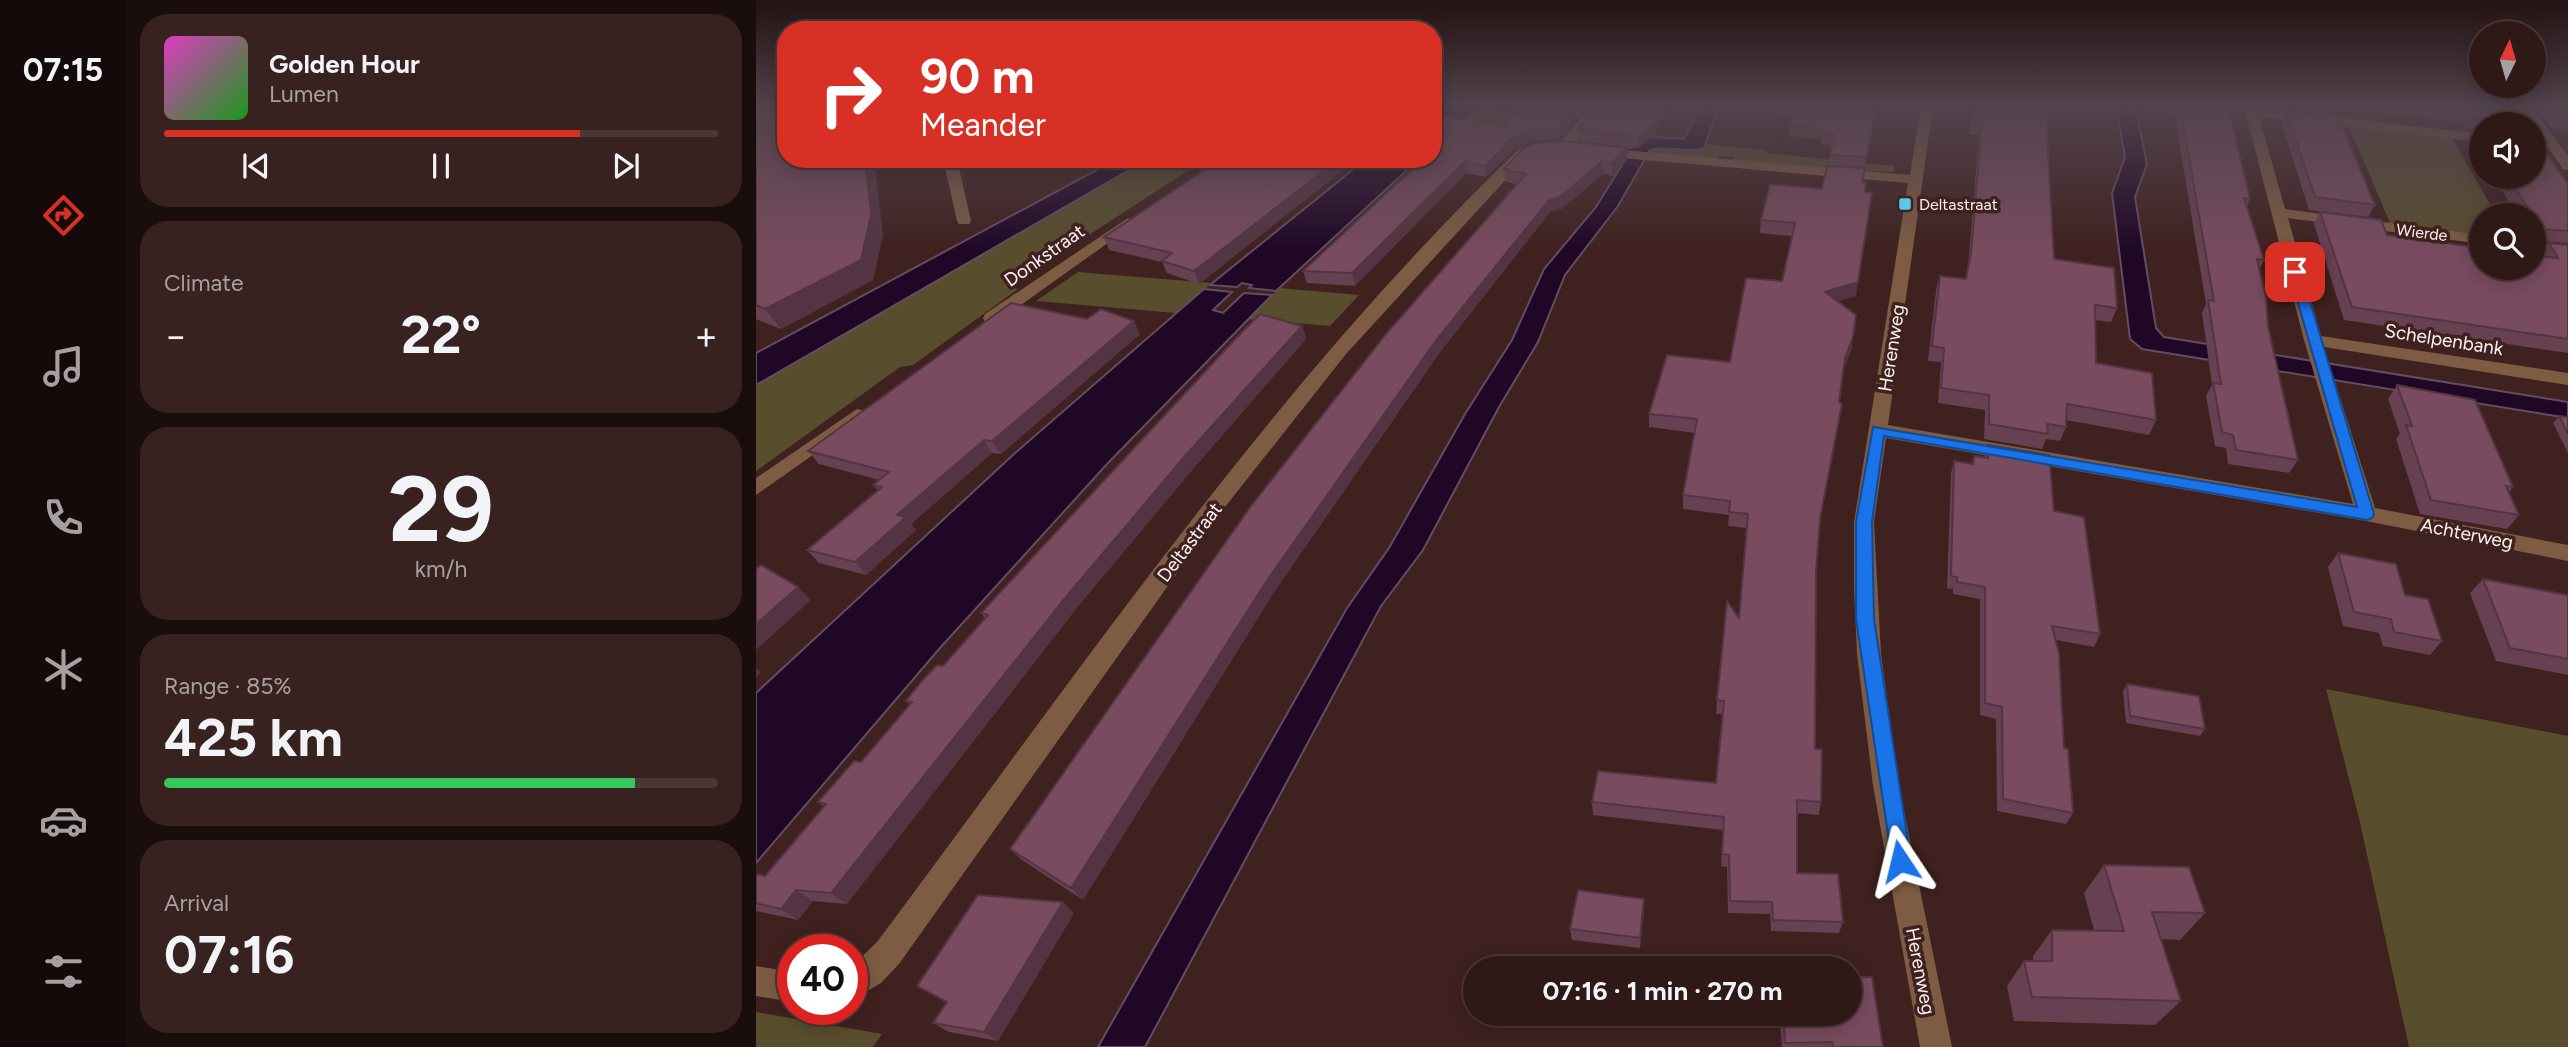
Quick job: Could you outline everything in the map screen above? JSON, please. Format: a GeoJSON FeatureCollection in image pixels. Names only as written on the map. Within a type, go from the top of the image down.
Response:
{"type":"FeatureCollection","features":[{"type":"Feature","properties":{"kind":"street","name":"Deltastraat"},"geometry":{"type":"LineString","coordinates":[[868,973],[888,953],[1207,516],[1340,350],[1519,155]]}},
{"type":"Feature","properties":{"kind":"street","name":"Deltastraat"},"geometry":{"type":"LineString","coordinates":[[1625,155],[1762,170],[1846,172],[1917,180]]}},
{"type":"Feature","properties":{"kind":"street","name":"Herenweg"},"geometry":{"type":"LineString","coordinates":[[1920,155],[1864,522],[1865,619],[1886,779],[1936,1047]]}},
{"type":"Feature","properties":{"kind":"street"},"geometry":{"type":"LineString","coordinates":[[2264,155],[2316,349],[2367,514]]}},
{"type":"Feature","properties":{"kind":"street"},"geometry":{"type":"LineString","coordinates":[[952,168],[964,221]]}},
{"type":"Feature","properties":{"kind":"street","name":"Donkstraat"},"geometry":{"type":"LineString","coordinates":[[971,332],[1148,209]]}},
{"type":"Feature","properties":{"kind":"street","name":"Wierde"},"geometry":{"type":"LineString","coordinates":[[2280,214],[2469,238]]}},
{"type":"Feature","properties":{"kind":"street"},"geometry":{"type":"LineString","coordinates":[[2546,248],[2568,251]]}},
{"type":"Feature","properties":{"kind":"street","name":"Schelpenbank"},"geometry":{"type":"LineString","coordinates":[[2316,349],[2568,379]]}},
{"type":"Feature","properties":{"kind":"street"},"geometry":{"type":"LineString","coordinates":[[756,488],[869,406]]}},
{"type":"Feature","properties":{"kind":"street","name":"Achterweg"},"geometry":{"type":"LineString","coordinates":[[1878,430],[2367,514],[2568,553]]}},
{"type":"Feature","properties":{"kind":"street"},"geometry":{"type":"LineString","coordinates":[[756,982],[777,985]]}},
{"type":"Feature","properties":{"kind":"shaded area"},"geometry":{"type":"Polygon","coordinates":[[[1628,155],[1647,155],[1618,206],[1565,275],[1538,342],[1499,407],[1423,550],[1381,606],[1145,1047],[1098,1047],[1347,608],[1389,548],[1465,414],[1512,340],[1544,269],[1596,207],[1628,155]]]}},
{"type":"Feature","properties":{"kind":"shaded area"},"geometry":{"type":"Polygon","coordinates":[[[1664,155],[1784,155],[1895,166],[1893,172],[1749,164],[1733,162],[1734,157],[1719,156],[1718,161],[1664,155]]]}},
{"type":"Feature","properties":{"kind":"shaded area"},"geometry":{"type":"Polygon","coordinates":[[[2125,155],[2145,155],[2147,164],[2135,197],[2156,328],[2164,337],[2568,402],[2568,418],[2142,349],[2130,339],[2112,193],[2125,155]]]}},
{"type":"Feature","properties":{"kind":"shaded area"},"geometry":{"type":"Polygon","coordinates":[[[2361,155],[2462,155],[2469,168],[2469,189],[2481,189],[2489,203],[2469,203],[2469,233],[2390,223],[2361,155]]]}},
{"type":"Feature","properties":{"kind":"shaded area"},"geometry":{"type":"Polygon","coordinates":[[[1100,168],[1132,168],[756,385],[756,353],[1100,168]]]}},
{"type":"Feature","properties":{"kind":"shaded area"},"geometry":{"type":"Polygon","coordinates":[[[1132,168],[1192,168],[1010,286],[1018,289],[913,365],[900,367],[756,471],[756,385],[1132,168]]]}},
{"type":"Feature","properties":{"kind":"shaded area"},"geometry":{"type":"Polygon","coordinates":[[[1355,168],[1409,168],[1276,291],[1249,288],[1252,285],[1242,283],[1237,287],[1210,285],[1355,168]]]}},
{"type":"Feature","properties":{"kind":"shaded area"},"geometry":{"type":"Polygon","coordinates":[[[1078,272],[1212,283],[1176,313],[1036,301],[1078,272]]]}},
{"type":"Feature","properties":{"kind":"shaded area"},"geometry":{"type":"Polygon","coordinates":[[[1279,288],[1359,295],[1330,326],[1248,319],[1279,288]]]}},
{"type":"Feature","properties":{"kind":"shaded area"},"geometry":{"type":"Polygon","coordinates":[[[1204,289],[1232,292],[1213,310],[1223,313],[1244,293],[1272,295],[1107,464],[940,648],[756,863],[756,693],[1014,454],[1204,289]]]}},
{"type":"Feature","properties":{"kind":"shaded area"},"geometry":{"type":"Polygon","coordinates":[[[2326,689],[2568,736],[2568,1047],[2409,1047],[2359,818],[2326,689]]]}},
{"type":"Feature","properties":{"kind":"shaded area"},"geometry":{"type":"Polygon","coordinates":[[[756,1012],[777,1016],[777,1025],[830,1025],[882,1034],[873,1047],[756,1047],[756,1012]]]}},
{"type":"Feature","properties":{"kind":"building"},"geometry":{"type":"Polygon","coordinates":[[[756,155],[777,155],[777,168],[866,168],[871,215],[861,260],[765,309],[756,305],[756,155]]]}},
{"type":"Feature","properties":{"kind":"building"},"geometry":{"type":"Polygon","coordinates":[[[1442,155],[1496,155],[1485,166],[1465,161],[1352,273],[1303,271],[1413,168],[1442,168],[1442,155]]]}},
{"type":"Feature","properties":{"kind":"building"},"geometry":{"type":"Polygon","coordinates":[[[1517,155],[1620,155],[1612,163],[1602,161],[1560,197],[1549,200],[1437,339],[1266,582],[1071,888],[1010,849],[1251,506],[1386,334],[1526,174],[1504,169],[1517,155]]]}},
{"type":"Feature","properties":{"kind":"building"},"geometry":{"type":"Polygon","coordinates":[[[1830,155],[1867,155],[1867,157],[1830,155]]]}},
{"type":"Feature","properties":{"kind":"building"},"geometry":{"type":"Polygon","coordinates":[[[1979,155],[2048,155],[2054,259],[2114,268],[2117,308],[2095,305],[2096,363],[2152,373],[2156,420],[2067,404],[2066,427],[2047,424],[2048,434],[1989,424],[1989,395],[1941,388],[1944,348],[1932,346],[1940,276],[1966,279],[1971,253],[1979,155]]]}},
{"type":"Feature","properties":{"kind":"building"},"geometry":{"type":"Polygon","coordinates":[[[2189,155],[2240,155],[2250,199],[2244,198],[2264,260],[2257,259],[2266,297],[2268,326],[2298,460],[2236,450],[2233,435],[2222,432],[2213,383],[2221,384],[2208,300],[2214,301],[2189,155]]]}},
{"type":"Feature","properties":{"kind":"building"},"geometry":{"type":"Polygon","coordinates":[[[2301,155],[2354,155],[2375,205],[2315,197],[2301,155]]]}},
{"type":"Feature","properties":{"kind":"building"},"geometry":{"type":"Polygon","coordinates":[[[2547,155],[2568,184],[2568,231],[2546,229],[2546,203],[2524,203],[2516,189],[2546,189],[2547,155]]]}},
{"type":"Feature","properties":{"kind":"building"},"geometry":{"type":"Polygon","coordinates":[[[1827,166],[1865,168],[1862,182],[1866,182],[1865,192],[1872,193],[1858,282],[1825,292],[1856,315],[1853,337],[1845,358],[1839,402],[1842,404],[1820,519],[1816,572],[1815,749],[1822,749],[1821,802],[1797,800],[1797,873],[1838,874],[1843,922],[1773,920],[1772,902],[1730,901],[1729,855],[1722,854],[1724,817],[1592,802],[1598,771],[1716,783],[1724,701],[1717,700],[1727,601],[1739,618],[1748,514],[1729,512],[1730,501],[1683,495],[1697,419],[1649,414],[1667,355],[1730,362],[1746,278],[1782,281],[1795,223],[1761,220],[1770,184],[1822,189],[1827,166]]]}},
{"type":"Feature","properties":{"kind":"building"},"geometry":{"type":"Polygon","coordinates":[[[1208,168],[1327,168],[1194,271],[1162,261],[1172,253],[1104,237],[1208,168]]]}},
{"type":"Feature","properties":{"kind":"building"},"geometry":{"type":"Polygon","coordinates":[[[2320,212],[2381,220],[2387,235],[2469,246],[2469,280],[2546,280],[2546,256],[2558,258],[2549,243],[2568,245],[2568,339],[2352,307],[2320,212]]]}},
{"type":"Feature","properties":{"kind":"building"},"geometry":{"type":"Polygon","coordinates":[[[1011,303],[1087,319],[1101,309],[1134,321],[992,441],[984,440],[897,515],[906,517],[855,562],[807,550],[882,487],[873,485],[889,472],[808,451],[1011,303]]]}},
{"type":"Feature","properties":{"kind":"building"},"geometry":{"type":"Polygon","coordinates":[[[1260,314],[1302,326],[1185,456],[1066,597],[831,893],[796,890],[781,909],[756,903],[756,876],[765,876],[826,804],[818,802],[854,761],[861,762],[912,702],[906,701],[921,682],[937,665],[943,666],[988,615],[981,613],[1260,314]]]}},
{"type":"Feature","properties":{"kind":"building"},"geometry":{"type":"Polygon","coordinates":[[[2397,385],[2475,400],[2513,487],[2506,486],[2519,515],[2431,500],[2406,425],[2412,426],[2397,385]]]}},
{"type":"Feature","properties":{"kind":"building"},"geometry":{"type":"Polygon","coordinates":[[[2559,416],[2568,417],[2568,434],[2559,416]]]}},
{"type":"Feature","properties":{"kind":"building"},"geometry":{"type":"Polygon","coordinates":[[[1988,445],[2049,455],[2054,511],[2084,517],[2100,634],[2052,626],[2059,653],[2064,748],[2068,749],[2073,813],[2003,799],[2002,707],[1985,703],[1985,587],[1957,582],[1957,577],[1951,576],[1954,461],[1973,464],[1974,456],[1988,458],[1988,445]]]}},
{"type":"Feature","properties":{"kind":"building"},"geometry":{"type":"Polygon","coordinates":[[[2338,553],[2396,564],[2405,595],[2428,599],[2442,641],[2394,632],[2391,619],[2354,612],[2338,553]]]}},
{"type":"Feature","properties":{"kind":"building"},"geometry":{"type":"Polygon","coordinates":[[[761,565],[798,587],[756,624],[756,569],[761,565]]]}},
{"type":"Feature","properties":{"kind":"building"},"geometry":{"type":"Polygon","coordinates":[[[2483,579],[2567,595],[2568,659],[2510,648],[2483,579]]]}},
{"type":"Feature","properties":{"kind":"building"},"geometry":{"type":"Polygon","coordinates":[[[2127,684],[2199,696],[2205,729],[2130,716],[2127,684]]]}},
{"type":"Feature","properties":{"kind":"building"},"geometry":{"type":"Polygon","coordinates":[[[2104,865],[2189,867],[2205,913],[2152,912],[2181,1001],[2032,997],[2024,961],[2052,961],[2052,930],[2124,931],[2104,865]]]}},
{"type":"Feature","properties":{"kind":"building"},"geometry":{"type":"Polygon","coordinates":[[[1578,890],[1644,899],[1640,938],[1570,929],[1578,890]]]}},
{"type":"Feature","properties":{"kind":"building"},"geometry":{"type":"Polygon","coordinates":[[[978,895],[1063,902],[984,1032],[933,1023],[947,1002],[917,986],[978,895]]]}},
{"type":"Feature","properties":{"kind":"building"},"geometry":{"type":"Polygon","coordinates":[[[1862,977],[1872,977],[1883,1047],[1833,1047],[1832,1042],[1785,1043],[1784,1026],[1862,1026],[1862,977]]]}},
{"type":"Feature","properties":{"kind":"place","name":"Deltastraat"},"geometry":{"type":"Point","coordinates":[1905,204]}},
{"type":"Feature","properties":{"kind":"route"},"geometry":{"type":"LineString","coordinates":[[1900,861],[1886,779],[1865,619],[1863,582],[1864,522],[1878,430],[2367,514],[2313,340],[2295,272]]}}]}
